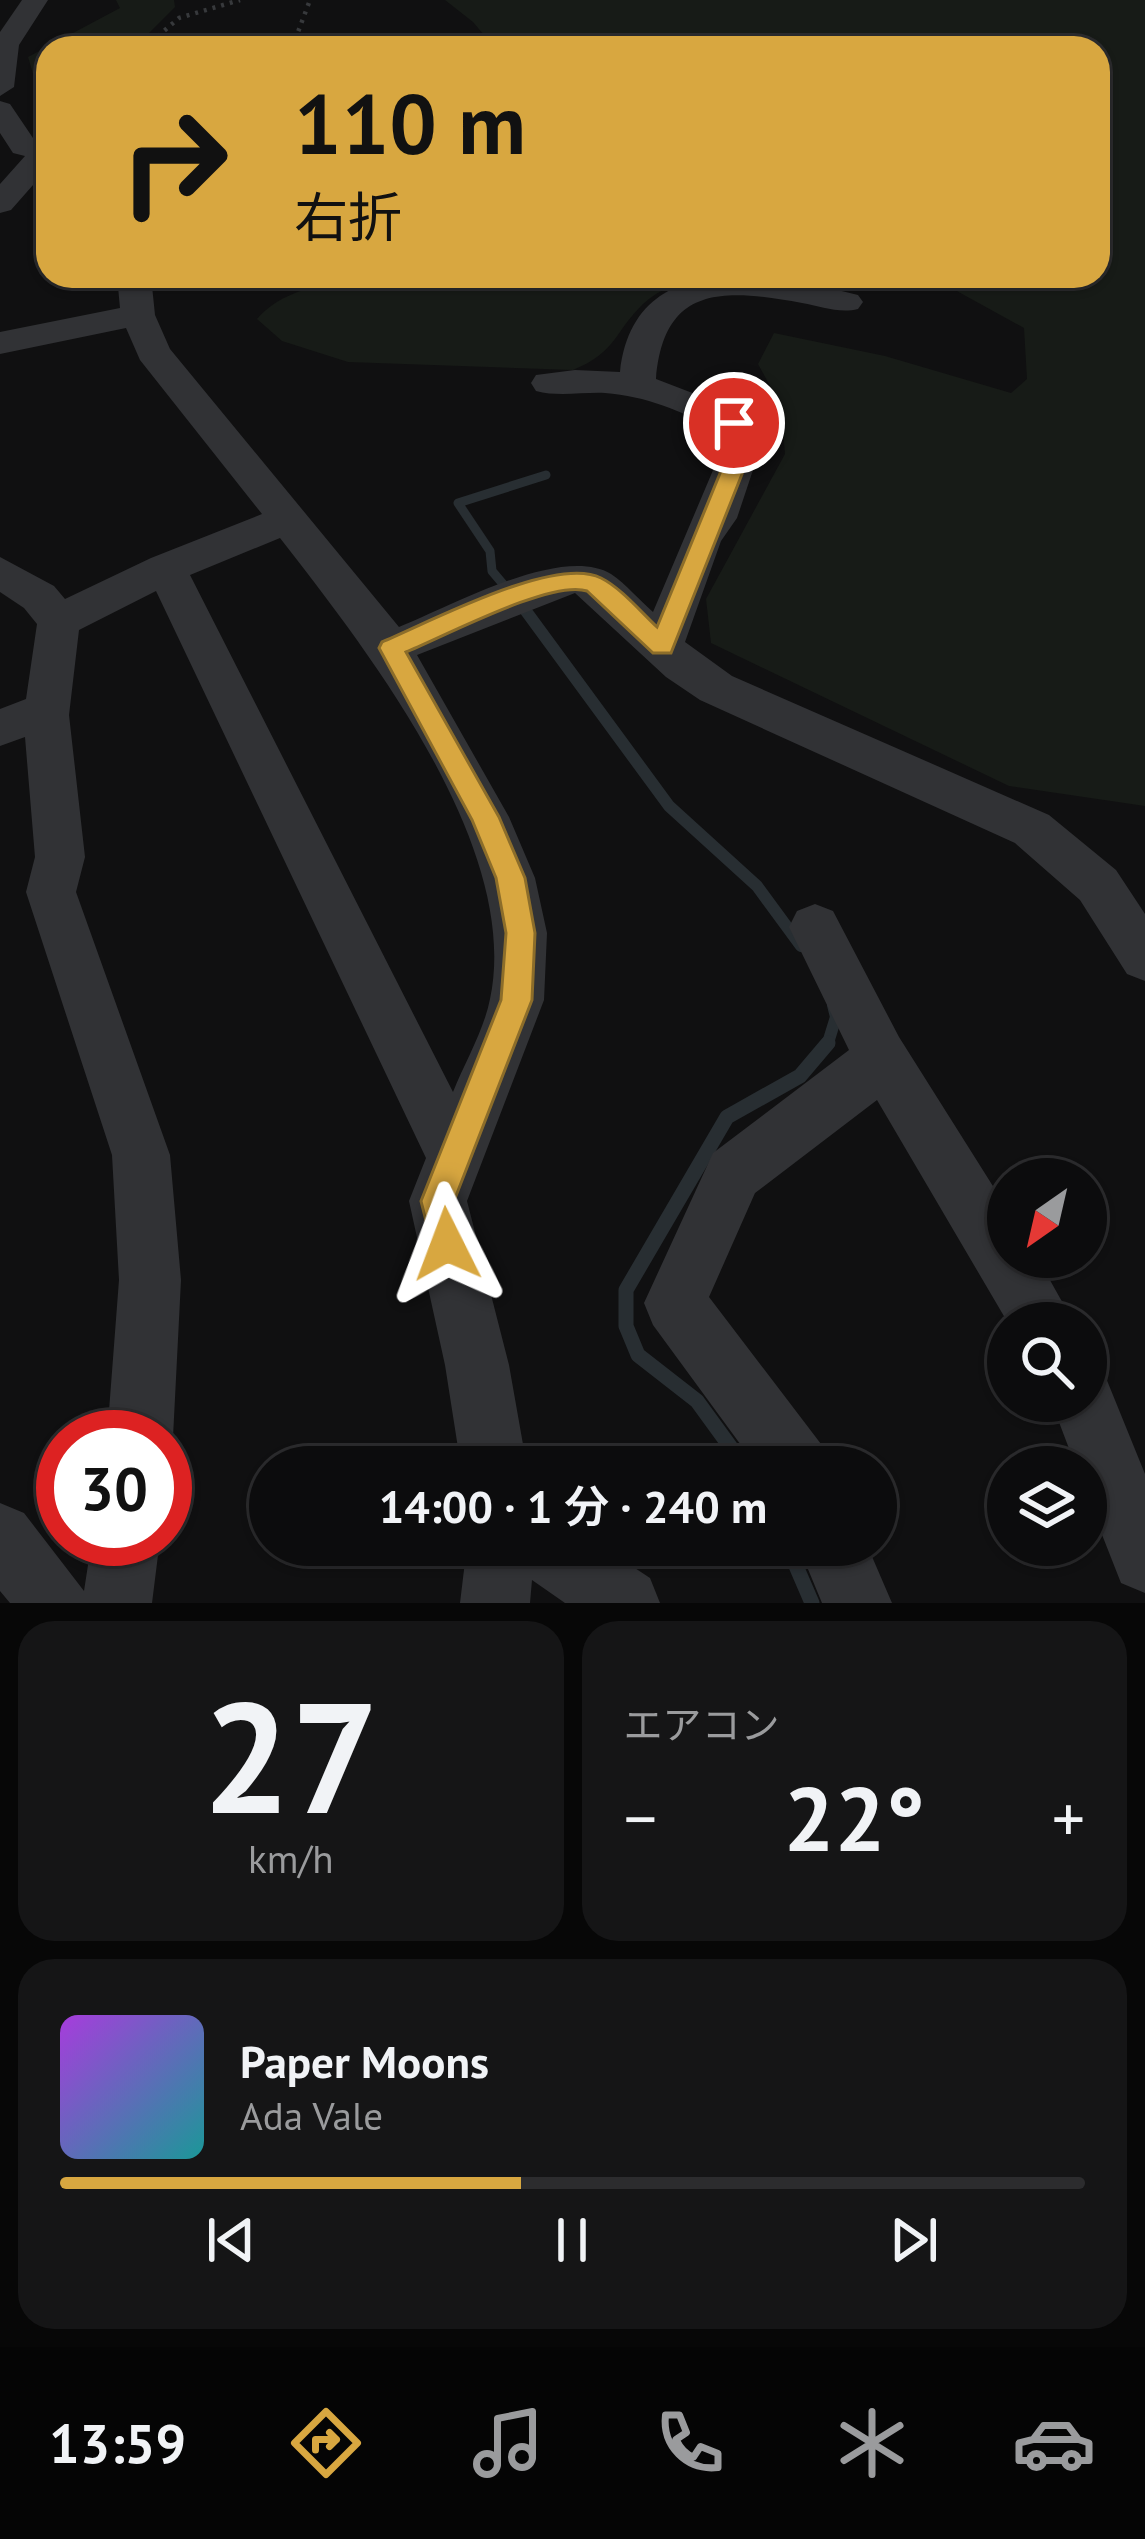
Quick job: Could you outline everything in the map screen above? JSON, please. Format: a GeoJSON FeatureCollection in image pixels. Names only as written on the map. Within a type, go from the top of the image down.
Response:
{"type":"FeatureCollection","features":[{"type":"Feature","properties":{"kind":"street"},"geometry":{"type":"LineString","coordinates":[[0,86],[5,45],[35,0]]}},
{"type":"Feature","properties":{"kind":"street"},"geometry":{"type":"LineString","coordinates":[[0,110],[29,152],[0,203]]}},
{"type":"Feature","properties":{"kind":"street"},"geometry":{"type":"LineString","coordinates":[[637,383],[640,340],[652,318],[689,292],[736,288]]}},
{"type":"Feature","properties":{"kind":"street"},"geometry":{"type":"LineString","coordinates":[[771,288],[846,302]]}},
{"type":"Feature","properties":{"kind":"street"},"geometry":{"type":"LineString","coordinates":[[0,343],[136,296],[153,352],[391,648],[485,817],[510,878],[520,933],[517,1000],[438,1201],[477,1365],[490,1446]]}},
{"type":"Feature","properties":{"kind":"street"},"geometry":{"type":"LineString","coordinates":[[549,383],[598,378],[637,383],[734,423],[741,449],[717,518],[702,536],[662,646]]}},
{"type":"Feature","properties":{"kind":"street"},"geometry":{"type":"LineString","coordinates":[[142,1410],[150,1280],[141,1155],[50,892],[60,856],[24,718],[59,621],[166,568],[287,520]]}},
{"type":"Feature","properties":{"kind":"street"},"geometry":{"type":"LineString","coordinates":[[166,568],[455,1156]]}},
{"type":"Feature","properties":{"kind":"street"},"geometry":{"type":"LineString","coordinates":[[0,572],[39,598],[59,621]]}},
{"type":"Feature","properties":{"kind":"street"},"geometry":{"type":"LineString","coordinates":[[391,648],[545,585],[577,578],[596,585],[716,688],[781,721],[1032,829],[1098,885],[1145,958]]}},
{"type":"Feature","properties":{"kind":"street"},"geometry":{"type":"LineString","coordinates":[[815,927],[880,1055],[1030,1302]]}},
{"type":"Feature","properties":{"kind":"street"},"geometry":{"type":"LineString","coordinates":[[782,1446],[674,1303],[734,1173],[859,1080],[880,1055]]}},
{"type":"Feature","properties":{"kind":"street"},"geometry":{"type":"LineString","coordinates":[[1091,1422],[1145,1559]]}},
{"type":"Feature","properties":{"kind":"street"},"geometry":{"type":"LineString","coordinates":[[0,1537],[54,1603]]}},
{"type":"Feature","properties":{"kind":"street"},"geometry":{"type":"LineString","coordinates":[[496,1603],[499,1566]]}},
{"type":"Feature","properties":{"kind":"street"},"geometry":{"type":"LineString","coordinates":[[571,1566],[625,1603]]}},
{"type":"Feature","properties":{"kind":"street"},"geometry":{"type":"LineString","coordinates":[[841,1566],[857,1603]]}},
{"type":"Feature","properties":{"kind":"path"},"geometry":{"type":"LineString","coordinates":[[158,36],[179,18],[240,0]]}},
{"type":"Feature","properties":{"kind":"path"},"geometry":{"type":"LineString","coordinates":[[296,36],[310,0]]}},
{"type":"Feature","properties":{"kind":"shaded area"},"geometry":{"type":"Polygon","coordinates":[[[116,0],[174,0],[175,7],[146,36],[67,36],[120,8],[116,0]]]}},
{"type":"Feature","properties":{"kind":"shaded area"},"geometry":{"type":"Polygon","coordinates":[[[445,0],[1145,0],[1145,806],[1009,786],[711,643],[706,599],[785,454],[781,406],[758,364],[774,333],[885,356],[1011,393],[1027,379],[1024,328],[946,288],[1110,288],[1110,36],[485,36],[445,0]]]}},
{"type":"Feature","properties":{"kind":"shaded area"},"geometry":{"type":"Polygon","coordinates":[[[36,53],[36,84],[28,57],[36,53]]]}},
{"type":"Feature","properties":{"kind":"shaded area"},"geometry":{"type":"Polygon","coordinates":[[[311,288],[668,288],[633,314],[607,349],[573,370],[348,362],[282,341],[257,319],[292,294],[311,288]]]}},
{"type":"Feature","properties":{"kind":"waterway"},"geometry":{"type":"LineString","coordinates":[[525,610],[492,571],[490,551],[458,503],[546,475]]}},
{"type":"Feature","properties":{"kind":"waterway"},"geometry":{"type":"LineString","coordinates":[[523,607],[669,806],[757,886],[801,946]]}},
{"type":"Feature","properties":{"kind":"waterway"},"geometry":{"type":"LineString","coordinates":[[828,1043],[836,1017],[833,1005]]}},
{"type":"Feature","properties":{"kind":"waterway"},"geometry":{"type":"LineString","coordinates":[[730,1446],[697,1401],[638,1355],[626,1326],[626,1290],[727,1117],[800,1076],[828,1043]]}},
{"type":"Feature","properties":{"kind":"waterway"},"geometry":{"type":"LineString","coordinates":[[796,1566],[812,1603]]}},
{"type":"Feature","properties":{"kind":"route"},"geometry":{"type":"LineString","coordinates":[[447,1244],[438,1201],[517,1000],[520,933],[510,878],[485,817],[391,648],[545,585],[577,578],[596,585],[662,646],[702,536],[717,518],[741,449],[734,423]]}}]}
